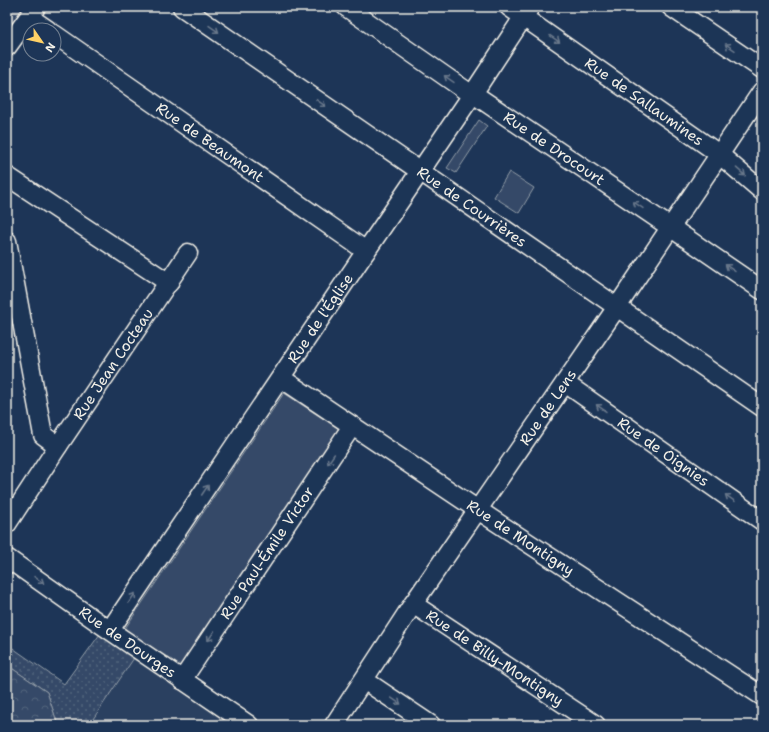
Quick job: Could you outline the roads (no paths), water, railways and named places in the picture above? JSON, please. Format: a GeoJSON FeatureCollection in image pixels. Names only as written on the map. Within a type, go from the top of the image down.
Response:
{"type":"FeatureCollection","features":[{"type":"Feature","properties":{"kind":"street","name":"Rue de Courrières"},"geometry":{"type":"LineString","coordinates":[[182,7],[762,407]]}},
{"type":"Feature","properties":{"kind":"street","name":"Rue de Drocourt"},"geometry":{"type":"LineString","coordinates":[[346,7],[472,95],[478,97],[762,290]]}},
{"type":"Feature","properties":{"kind":"street","name":"Rue de Sallaumines"},"geometry":{"type":"LineString","coordinates":[[508,7],[527,12],[719,154],[762,191]]}},
{"type":"Feature","properties":{"kind":"street"},"geometry":{"type":"LineString","coordinates":[[671,7],[762,69]]}},
{"type":"Feature","properties":{"kind":"street"},"geometry":{"type":"LineString","coordinates":[[7,47],[32,12],[41,22]]}},
{"type":"Feature","properties":{"kind":"street","name":"Rue de l'Église"},"geometry":{"type":"LineString","coordinates":[[110,630],[527,12]]}},
{"type":"Feature","properties":{"kind":"street","name":"Rue de Beaumont"},"geometry":{"type":"LineString","coordinates":[[62,40],[366,251]]}},
{"type":"Feature","properties":{"kind":"street","name":"Rue de Lens"},"geometry":{"type":"LineString","coordinates":[[334,725],[413,604],[617,307],[762,91]]}},
{"type":"Feature","properties":{"kind":"street"},"geometry":{"type":"LineString","coordinates":[[7,176],[169,283]]}},
{"type":"Feature","properties":{"kind":"street"},"geometry":{"type":"LineString","coordinates":[[7,241],[43,435],[58,446]]}},
{"type":"Feature","properties":{"kind":"street","name":"Rue Jean Cocteau"},"geometry":{"type":"LineString","coordinates":[[7,524],[188,253]]}},
{"type":"Feature","properties":{"kind":"street","name":"Rue de Montigny"},"geometry":{"type":"LineString","coordinates":[[281,378],[478,510],[762,696]]}},
{"type":"Feature","properties":{"kind":"street","name":"Rue de Oignies"},"geometry":{"type":"LineString","coordinates":[[564,383],[762,521]]}},
{"type":"Feature","properties":{"kind":"street","name":"Rue Paul-Émile Victor"},"geometry":{"type":"LineString","coordinates":[[182,680],[352,426]]}},
{"type":"Feature","properties":{"kind":"street","name":"Rue de Dourges"},"geometry":{"type":"LineString","coordinates":[[7,558],[249,725]]}},
{"type":"Feature","properties":{"kind":"street","name":"Rue de Billy-Montigny"},"geometry":{"type":"LineString","coordinates":[[413,604],[596,725]]}},
{"type":"Feature","properties":{"kind":"street"},"geometry":{"type":"LineString","coordinates":[[364,680],[431,725]]}}]}
